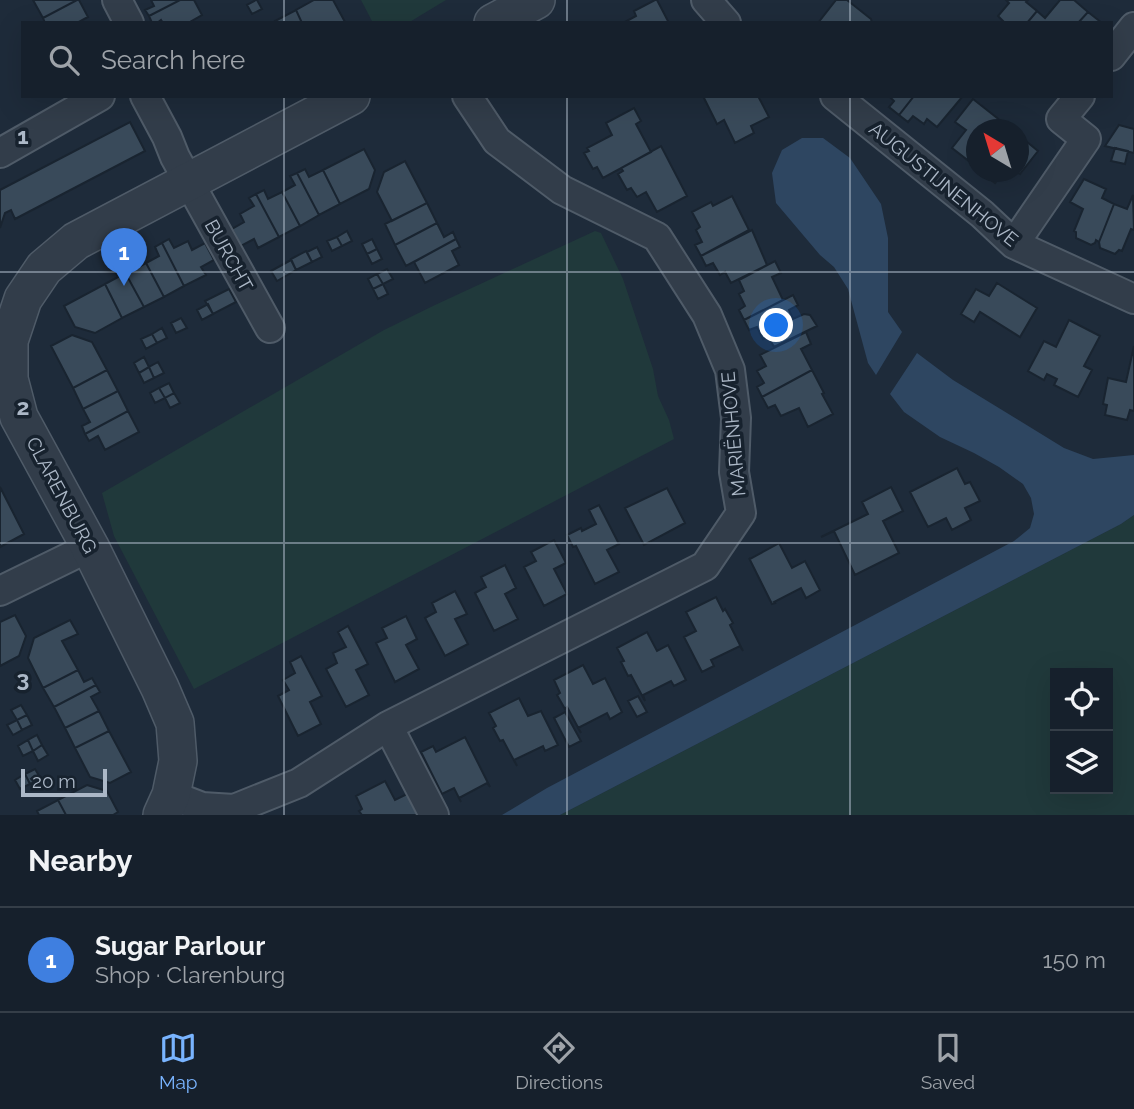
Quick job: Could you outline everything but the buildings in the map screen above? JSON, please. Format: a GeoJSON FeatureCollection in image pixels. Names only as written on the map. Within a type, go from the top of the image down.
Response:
{"type":"FeatureCollection","features":[{"type":"Feature","properties":{"kind":"street"},"geometry":{"type":"LineString","coordinates":[[117,0],[128,21]]}},
{"type":"Feature","properties":{"kind":"street"},"geometry":{"type":"LineString","coordinates":[[497,21],[536,0]]}},
{"type":"Feature","properties":{"kind":"street"},"geometry":{"type":"LineString","coordinates":[[706,0],[724,21]]}},
{"type":"Feature","properties":{"kind":"street"},"geometry":{"type":"LineString","coordinates":[[1113,53],[1134,27]]}},
{"type":"Feature","properties":{"kind":"street"},"geometry":{"type":"LineString","coordinates":[[0,153],[96,98]]}},
{"type":"Feature","properties":{"kind":"street","name":"BURCHT"},"geometry":{"type":"LineString","coordinates":[[146,98],[175,157],[270,328]]}},
{"type":"Feature","properties":{"kind":"street","name":"CLARENBURG"},"geometry":{"type":"LineString","coordinates":[[166,805],[178,761],[175,723],[90,547],[19,418],[9,379],[9,341],[23,299],[44,268],[76,241],[347,98]]}},
{"type":"Feature","properties":{"kind":"street","name":"MARIËNHOVE"},"geometry":{"type":"LineString","coordinates":[[166,805],[234,809],[299,783],[388,726],[705,566],[741,513],[734,472],[736,418],[730,370],[707,315],[657,237],[562,190],[497,141],[468,98]]}},
{"type":"Feature","properties":{"kind":"street","name":"AUGUSTIJNENHOVE"},"geometry":{"type":"LineString","coordinates":[[837,98],[982,214],[1014,244],[1134,299]]}},
{"type":"Feature","properties":{"kind":"street"},"geometry":{"type":"LineString","coordinates":[[1014,244],[1086,139],[1061,120],[1078,98]]}},
{"type":"Feature","properties":{"kind":"street"},"geometry":{"type":"LineString","coordinates":[[0,591],[90,547]]}},
{"type":"Feature","properties":{"kind":"street"},"geometry":{"type":"LineString","coordinates":[[388,726],[434,815]]}},
{"type":"Feature","properties":{"kind":"green space"},"geometry":{"type":"Polygon","coordinates":[[[361,0],[446,0],[411,21],[372,21],[361,0]]]}},
{"type":"Feature","properties":{"kind":"green space"},"geometry":{"type":"Polygon","coordinates":[[[595,231],[601,233],[623,279],[653,369],[658,396],[674,439],[194,689],[114,536],[102,493],[384,330],[595,231]]]}},
{"type":"Feature","properties":{"kind":"green space"},"geometry":{"type":"Polygon","coordinates":[[[1134,515],[1134,815],[560,815],[1121,524],[1134,515]]]}},
{"type":"Feature","properties":{"kind":"water"},"geometry":{"type":"Polygon","coordinates":[[[802,138],[823,138],[850,158],[881,204],[888,238],[888,312],[902,332],[876,375],[868,363],[848,289],[834,267],[820,255],[776,203],[772,173],[782,150],[802,138]]]}},
{"type":"Feature","properties":{"kind":"water"},"geometry":{"type":"Polygon","coordinates":[[[917,353],[953,380],[1064,448],[1093,459],[1134,455],[1134,515],[560,815],[502,815],[547,788],[1014,541],[1030,528],[1034,514],[1031,498],[1023,484],[999,467],[940,437],[904,412],[890,394],[917,353]]]}},
{"type":"Feature","properties":{"kind":"place","name":"Sugar Parlour"},"geometry":{"type":"Point","coordinates":[124,286]}}]}
